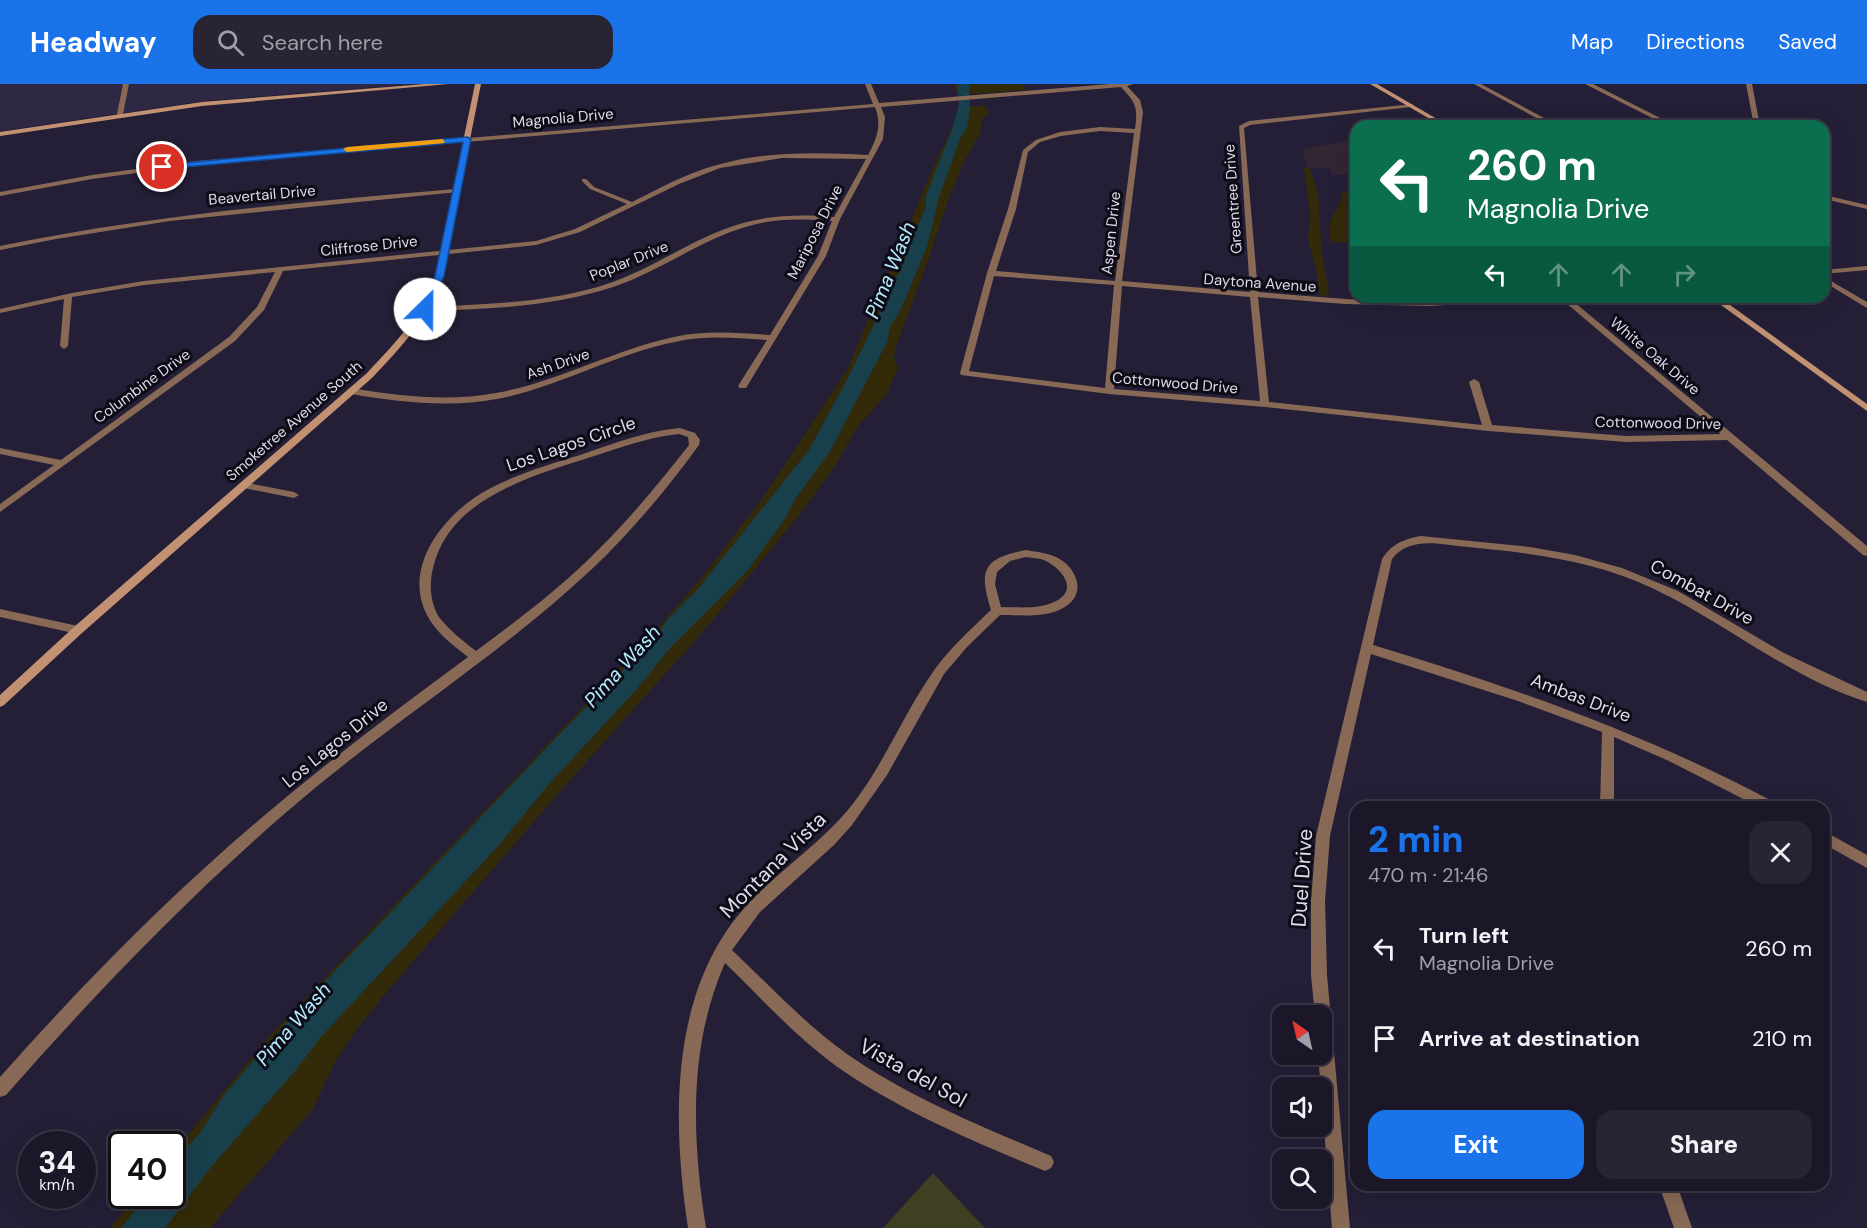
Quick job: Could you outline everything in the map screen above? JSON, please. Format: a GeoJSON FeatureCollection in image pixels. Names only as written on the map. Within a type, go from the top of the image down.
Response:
{"type":"FeatureCollection","features":[{"type":"Feature","properties":{"kind":"street"},"geometry":{"type":"LineString","coordinates":[[120,114],[126,84]]}},
{"type":"Feature","properties":{"kind":"street"},"geometry":{"type":"LineString","coordinates":[[0,134],[120,114],[264,98],[446,84]]}},
{"type":"Feature","properties":{"kind":"street","name":"Smoketree Avenue South"},"geometry":{"type":"LineString","coordinates":[[0,702],[78,630],[351,391],[392,353],[410,332],[425,309],[439,276],[478,84]]}},
{"type":"Feature","properties":{"kind":"street","name":"Mariposa Drive"},"geometry":{"type":"LineString","coordinates":[[743,386],[822,256],[836,219],[882,131],[882,117],[868,84]]}},
{"type":"Feature","properties":{"kind":"street","name":"Magnolia Drive"},"geometry":{"type":"LineString","coordinates":[[0,194],[92,177],[196,163],[1131,84]]}},
{"type":"Feature","properties":{"kind":"street"},"geometry":{"type":"LineString","coordinates":[[1373,84],[1436,120]]}},
{"type":"Feature","properties":{"kind":"street"},"geometry":{"type":"LineString","coordinates":[[1477,84],[1545,120]]}},
{"type":"Feature","properties":{"kind":"street"},"geometry":{"type":"LineString","coordinates":[[1588,84],[1661,120]]}},
{"type":"Feature","properties":{"kind":"street"},"geometry":{"type":"LineString","coordinates":[[1749,84],[1756,120]]}},
{"type":"Feature","properties":{"kind":"street","name":"Aspen Drive"},"geometry":{"type":"LineString","coordinates":[[1109,391],[1118,285],[1140,112],[1137,100],[1123,85]]}},
{"type":"Feature","properties":{"kind":"street","name":"Greentree Drive"},"geometry":{"type":"LineString","coordinates":[[1265,404],[1241,127],[1249,123],[1411,105]]}},
{"type":"Feature","properties":{"kind":"street","name":"Cottonwood Drive"},"geometry":{"type":"LineString","coordinates":[[1136,130],[1081,130],[1048,137],[1031,145],[1025,152],[1012,209],[991,273],[964,373],[1109,391],[1265,404],[1488,428],[1626,439],[1729,437]]}},
{"type":"Feature","properties":{"kind":"street","name":"Cliffrose Drive"},"geometry":{"type":"LineString","coordinates":[[0,311],[144,283],[549,240],[573,232],[697,174],[741,161],[803,154],[870,157]]}},
{"type":"Feature","properties":{"kind":"street"},"geometry":{"type":"LineString","coordinates":[[584,180],[592,188],[632,204]]}},
{"type":"Feature","properties":{"kind":"street","name":"Beavertail Drive"},"geometry":{"type":"LineString","coordinates":[[0,248],[81,231],[169,218],[456,191]]}},
{"type":"Feature","properties":{"kind":"street"},"geometry":{"type":"LineString","coordinates":[[1830,198],[1867,207]]}},
{"type":"Feature","properties":{"kind":"street","name":"Poplar Drive"},"geometry":{"type":"LineString","coordinates":[[425,309],[522,304],[577,295],[641,274],[725,232],[746,224],[787,217],[836,219]]}},
{"type":"Feature","properties":{"kind":"street","name":"Columbine Drive"},"geometry":{"type":"LineString","coordinates":[[0,509],[232,339],[261,308],[281,268]]}},
{"type":"Feature","properties":{"kind":"street"},"geometry":{"type":"LineString","coordinates":[[1830,271],[1867,268]]}},
{"type":"Feature","properties":{"kind":"street","name":"Daytona Avenue"},"geometry":{"type":"LineString","coordinates":[[991,273],[1350,302]]}},
{"type":"Feature","properties":{"kind":"street"},"geometry":{"type":"LineString","coordinates":[[1830,283],[1867,306]]}},
{"type":"Feature","properties":{"kind":"street"},"geometry":{"type":"LineString","coordinates":[[64,346],[68,296]]}},
{"type":"Feature","properties":{"kind":"street","name":"Daytona Avenue"},"geometry":{"type":"LineString","coordinates":[[1372,303],[1424,303]]}},
{"type":"Feature","properties":{"kind":"street","name":"White Oak Drive"},"geometry":{"type":"LineString","coordinates":[[1570,303],[1867,552]]}},
{"type":"Feature","properties":{"kind":"street"},"geometry":{"type":"LineString","coordinates":[[1722,303],[1867,408]]}},
{"type":"Feature","properties":{"kind":"street","name":"Ash Drive"},"geometry":{"type":"LineString","coordinates":[[351,391],[412,401],[440,402],[484,398],[527,389],[674,339],[709,335],[771,338]]}},
{"type":"Feature","properties":{"kind":"street"},"geometry":{"type":"LineString","coordinates":[[1474,382],[1488,428]]}},
{"type":"Feature","properties":{"kind":"street","name":"Los Lagos Circle"},"geometry":{"type":"LineString","coordinates":[[475,657],[439,624],[429,608],[425,590],[426,572],[432,554],[442,536],[456,519],[483,496],[516,478],[658,433],[680,430],[693,435]]}},
{"type":"Feature","properties":{"kind":"street","name":"Los Lagos Drive"},"geometry":{"type":"LineString","coordinates":[[0,1089],[73,1007],[209,872],[357,746],[549,600],[621,534],[661,489],[693,446],[695,440],[693,435]]}},
{"type":"Feature","properties":{"kind":"street"},"geometry":{"type":"LineString","coordinates":[[0,451],[61,463]]}},
{"type":"Feature","properties":{"kind":"street"},"geometry":{"type":"LineString","coordinates":[[243,485],[294,495]]}},
{"type":"Feature","properties":{"kind":"street","name":"Combat Drive"},"geometry":{"type":"LineString","coordinates":[[1402,544],[1421,540],[1537,550],[1607,566],[1677,595],[1787,660],[1867,697]]}},
{"type":"Feature","properties":{"kind":"street","name":"Duel Drive"},"geometry":{"type":"LineString","coordinates":[[1341,1228],[1319,975],[1318,901],[1323,836],[1387,559],[1392,551],[1402,544]]}},
{"type":"Feature","properties":{"kind":"street"},"geometry":{"type":"LineString","coordinates":[[1023,554],[1042,555],[1059,562],[1070,574],[1073,581],[1070,594],[1058,605],[1040,611],[997,611],[989,582],[993,569],[1005,559],[1023,554]]}},
{"type":"Feature","properties":{"kind":"street","name":"Montana Vista"},"geometry":{"type":"LineString","coordinates":[[697,1228],[688,1159],[691,1068],[704,992],[722,950],[735,930],[757,905],[830,840],[849,819],[879,777],[944,665],[997,611]]}},
{"type":"Feature","properties":{"kind":"street"},"geometry":{"type":"LineString","coordinates":[[0,613],[78,630]]}},
{"type":"Feature","properties":{"kind":"street","name":"Ambas Drive"},"geometry":{"type":"LineString","coordinates":[[1367,648],[1494,686],[1608,729],[1717,778],[1760,801]]}},
{"type":"Feature","properties":{"kind":"street"},"geometry":{"type":"LineString","coordinates":[[1607,801],[1608,729]]}},
{"type":"Feature","properties":{"kind":"street"},"geometry":{"type":"LineString","coordinates":[[1830,840],[1867,862]]}},
{"type":"Feature","properties":{"kind":"street","name":"Vista del Sol"},"geometry":{"type":"LineString","coordinates":[[722,950],[808,1033],[874,1081],[911,1102],[1045,1162]]}},
{"type":"Feature","properties":{"kind":"street"},"geometry":{"type":"LineString","coordinates":[[1670,1191],[1683,1228]]}},
{"type":"Feature","properties":{"kind":"shaded area"},"geometry":{"type":"Polygon","coordinates":[[[0,84],[413,84],[203,101],[0,131],[0,84]]]}},
{"type":"Feature","properties":{"kind":"shaded area"},"geometry":{"type":"Polygon","coordinates":[[[1350,140],[1350,174],[1332,175],[1329,168],[1307,168],[1303,152],[1305,149],[1350,140]]]}},
{"type":"Feature","properties":{"kind":"green space"},"geometry":{"type":"Polygon","coordinates":[[[933,1173],[985,1228],[883,1228],[933,1173]]]}},
{"type":"Feature","properties":{"kind":"sand"},"geometry":{"type":"Polygon","coordinates":[[[953,84],[1021,84],[1027,90],[957,95],[953,84]]]}},
{"type":"Feature","properties":{"kind":"sand"},"geometry":{"type":"Polygon","coordinates":[[[985,105],[990,114],[982,118],[980,133],[963,164],[950,195],[896,346],[894,357],[898,368],[887,394],[859,425],[835,466],[801,513],[701,634],[571,779],[389,989],[354,1033],[335,1062],[313,1109],[210,1228],[110,1228],[126,1209],[186,1209],[186,1137],[266,1040],[659,627],[704,575],[764,496],[847,370],[961,108],[985,105]]]}},
{"type":"Feature","properties":{"kind":"sand"},"geometry":{"type":"Polygon","coordinates":[[[1304,168],[1310,168],[1318,193],[1322,254],[1329,292],[1324,297],[1320,296],[1308,240],[1310,214],[1304,168]]]}},
{"type":"Feature","properties":{"kind":"sand"},"geometry":{"type":"Polygon","coordinates":[[[1350,191],[1350,199],[1346,200],[1347,206],[1350,206],[1350,242],[1332,242],[1329,226],[1340,204],[1342,192],[1350,191]]]}},
{"type":"Feature","properties":{"kind":"water","name":"Pima Wash"},"geometry":{"type":"Polygon","coordinates":[[[957,84],[969,84],[970,108],[967,128],[960,139],[939,197],[927,247],[900,311],[890,327],[887,342],[829,453],[795,499],[786,517],[748,570],[670,648],[636,690],[549,784],[499,845],[320,1038],[295,1071],[211,1167],[186,1200],[186,1149],[200,1133],[224,1095],[286,1023],[656,636],[668,619],[698,589],[809,450],[849,376],[901,268],[926,206],[926,196],[953,127],[959,104],[957,84]]]}},
{"type":"Feature","properties":{"kind":"water"},"geometry":{"type":"Polygon","coordinates":[[[136,1209],[179,1209],[165,1228],[121,1228],[136,1209]]]}},
{"type":"Feature","properties":{"kind":"slow traffic"},"geometry":{"type":"LineString","coordinates":[[347,149],[443,141]]}},
{"type":"Feature","properties":{"kind":"route"},"geometry":{"type":"LineString","coordinates":[[162,167],[467,139],[439,276],[425,309]]}}]}
